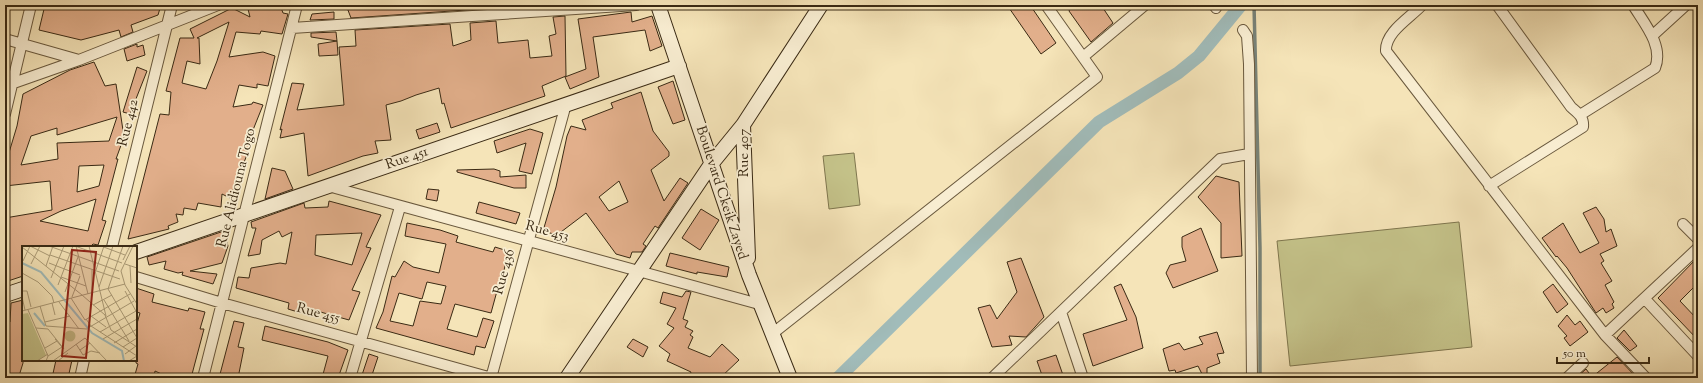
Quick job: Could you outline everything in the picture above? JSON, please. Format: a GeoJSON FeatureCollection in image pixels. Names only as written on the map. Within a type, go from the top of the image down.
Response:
{"type":"FeatureCollection","features":[{"type":"Feature","properties":{"kind":"street"},"geometry":{"type":"LineString","coordinates":[[5,114],[9,85],[31,5]]}},
{"type":"Feature","properties":{"kind":"street","name":"Rue 442"},"geometry":{"type":"LineString","coordinates":[[112,246],[172,5]]}},
{"type":"Feature","properties":{"kind":"street"},"geometry":{"type":"LineString","coordinates":[[9,85],[79,60],[168,23],[218,5]]}},
{"type":"Feature","properties":{"kind":"street","name":"Rue Alidiouna Togo"},"geometry":{"type":"LineString","coordinates":[[203,378],[297,5]]}},
{"type":"Feature","properties":{"kind":"street"},"geometry":{"type":"LineString","coordinates":[[292,28],[636,5]]}},
{"type":"Feature","properties":{"kind":"street","name":"Boulevard Ckeik Zayed"},"geometry":{"type":"LineString","coordinates":[[658,5],[759,304],[790,378]]}},
{"type":"Feature","properties":{"kind":"street","name":"Rue 407"},"geometry":{"type":"LineString","coordinates":[[749,275],[743,125],[821,5]]}},
{"type":"Feature","properties":{"kind":"street"},"geometry":{"type":"LineString","coordinates":[[772,334],[1097,77],[1046,5]]}},
{"type":"Feature","properties":{"kind":"street"},"geometry":{"type":"LineString","coordinates":[[1083,57],[1145,5]]}},
{"type":"Feature","properties":{"kind":"street"},"geometry":{"type":"LineString","coordinates":[[1422,5],[1389,37],[1385,44],[1386,51],[1605,335],[1646,378]]}},
{"type":"Feature","properties":{"kind":"street"},"geometry":{"type":"LineString","coordinates":[[1489,186],[1583,126],[1580,115],[1571,107],[1497,5]]}},
{"type":"Feature","properties":{"kind":"street"},"geometry":{"type":"LineString","coordinates":[[1580,115],[1655,68],[1658,54],[1652,36],[1633,5]]}},
{"type":"Feature","properties":{"kind":"street"},"geometry":{"type":"LineString","coordinates":[[1652,36],[1686,5]]}},
{"type":"Feature","properties":{"kind":"street"},"geometry":{"type":"LineString","coordinates":[[1243,30],[1247,36],[1249,64],[1252,378]]}},
{"type":"Feature","properties":{"kind":"street"},"geometry":{"type":"LineString","coordinates":[[5,38],[79,60]]}},
{"type":"Feature","properties":{"kind":"street","name":"Rue 451"},"geometry":{"type":"LineString","coordinates":[[137,252],[679,66]]}},
{"type":"Feature","properties":{"kind":"street","name":"Rue 436"},"geometry":{"type":"LineString","coordinates":[[491,378],[566,104]]}},
{"type":"Feature","properties":{"kind":"street"},"geometry":{"type":"LineString","coordinates":[[567,378],[712,163],[743,125]]}},
{"type":"Feature","properties":{"kind":"street"},"geometry":{"type":"LineString","coordinates":[[992,378],[1220,159],[1249,154]]}},
{"type":"Feature","properties":{"kind":"street","name":"Rue 453"},"geometry":{"type":"LineString","coordinates":[[328,186],[400,207],[759,304]]}},
{"type":"Feature","properties":{"kind":"street"},"geometry":{"type":"LineString","coordinates":[[350,378],[400,207]]}},
{"type":"Feature","properties":{"kind":"street"},"geometry":{"type":"LineString","coordinates":[[1683,224],[1698,239]]}},
{"type":"Feature","properties":{"kind":"street"},"geometry":{"type":"LineString","coordinates":[[1605,335],[1698,248]]}},
{"type":"Feature","properties":{"kind":"street","name":"Rue 455"},"geometry":{"type":"LineString","coordinates":[[137,277],[222,303],[491,378]]}},
{"type":"Feature","properties":{"kind":"street"},"geometry":{"type":"LineString","coordinates":[[5,295],[22,289]]}},
{"type":"Feature","properties":{"kind":"street"},"geometry":{"type":"LineString","coordinates":[[1645,299],[1698,356]]}},
{"type":"Feature","properties":{"kind":"street"},"geometry":{"type":"LineString","coordinates":[[1061,312],[1083,378]]}},
{"type":"Feature","properties":{"kind":"street"},"geometry":{"type":"LineString","coordinates":[[80,378],[84,361]]}},
{"type":"Feature","properties":{"kind":"street"},"geometry":{"type":"LineString","coordinates":[[1567,378],[1583,364]]}},
{"type":"Feature","properties":{"kind":"shaded area"},"geometry":{"type":"Polygon","coordinates":[[[854,153],[860,205],[829,209],[823,156],[854,153]]]}},
{"type":"Feature","properties":{"kind":"shaded area"},"geometry":{"type":"Polygon","coordinates":[[[1459,222],[1472,347],[1290,366],[1277,241],[1459,222]]]}},
{"type":"Feature","properties":{"kind":"building"},"geometry":{"type":"Polygon","coordinates":[[[45,5],[161,5],[158,15],[131,25],[133,32],[121,37],[119,30],[81,40],[39,30],[45,5]]]}},
{"type":"Feature","properties":{"kind":"building"},"geometry":{"type":"Polygon","coordinates":[[[247,5],[280,5],[283,13],[288,14],[282,34],[261,31],[260,34],[236,32],[229,57],[263,52],[275,56],[268,86],[257,84],[257,88],[239,85],[233,107],[252,104],[253,102],[263,105],[251,135],[254,137],[230,198],[222,194],[221,207],[198,203],[196,210],[184,208],[183,215],[176,214],[178,222],[168,226],[169,229],[128,239],[160,114],[169,115],[171,92],[166,91],[180,38],[194,38],[190,29],[232,8],[250,17],[247,5]],[[229,22],[197,38],[199,38],[200,64],[187,61],[182,83],[206,89],[217,61],[229,22]]]}},
{"type":"Feature","properties":{"kind":"building"},"geometry":{"type":"Polygon","coordinates":[[[346,5],[367,5],[368,8],[390,5],[495,5],[495,8],[351,18],[346,5]]]}},
{"type":"Feature","properties":{"kind":"building"},"geometry":{"type":"Polygon","coordinates":[[[1007,5],[1030,5],[1056,43],[1041,54],[1007,5]]]}},
{"type":"Feature","properties":{"kind":"building"},"geometry":{"type":"Polygon","coordinates":[[[1071,5],[1101,5],[1113,23],[1091,42],[1069,11],[1071,5]]]}},
{"type":"Feature","properties":{"kind":"building"},"geometry":{"type":"Polygon","coordinates":[[[334,12],[334,19],[310,20],[312,14],[334,12]]]}},
{"type":"Feature","properties":{"kind":"building"},"geometry":{"type":"Polygon","coordinates":[[[631,12],[632,22],[652,16],[662,46],[650,51],[645,30],[593,37],[599,77],[570,89],[565,77],[586,69],[578,19],[631,12]]]}},
{"type":"Feature","properties":{"kind":"building"},"geometry":{"type":"Polygon","coordinates":[[[565,16],[566,76],[542,86],[545,96],[451,128],[444,103],[442,104],[439,88],[386,105],[391,140],[375,141],[378,153],[363,156],[308,176],[304,133],[280,138],[282,129],[280,130],[292,83],[304,84],[297,110],[344,105],[339,47],[356,46],[355,30],[450,24],[453,46],[471,40],[470,23],[496,21],[498,43],[528,40],[530,58],[552,56],[549,36],[556,34],[553,17],[565,16]]]}},
{"type":"Feature","properties":{"kind":"building"},"geometry":{"type":"Polygon","coordinates":[[[336,32],[337,41],[311,37],[311,33],[336,32]]]}},
{"type":"Feature","properties":{"kind":"building"},"geometry":{"type":"Polygon","coordinates":[[[337,41],[338,55],[319,56],[318,44],[337,41]]]}},
{"type":"Feature","properties":{"kind":"building"},"geometry":{"type":"Polygon","coordinates":[[[137,44],[137,47],[143,45],[145,55],[127,61],[124,49],[137,44]]]}},
{"type":"Feature","properties":{"kind":"building"},"geometry":{"type":"Polygon","coordinates":[[[94,62],[105,86],[116,84],[124,137],[116,159],[118,159],[102,220],[106,221],[98,245],[22,246],[22,276],[5,282],[5,218],[52,210],[50,181],[5,186],[5,166],[17,126],[23,94],[70,70],[94,62]],[[117,117],[57,135],[57,128],[31,136],[21,165],[58,159],[57,143],[109,141],[117,117]],[[104,165],[79,166],[77,192],[99,186],[104,165]],[[96,199],[61,211],[40,221],[88,231],[96,199]]]}},
{"type":"Feature","properties":{"kind":"building"},"geometry":{"type":"Polygon","coordinates":[[[137,67],[147,71],[130,114],[123,112],[137,67]]]}},
{"type":"Feature","properties":{"kind":"building"},"geometry":{"type":"Polygon","coordinates":[[[673,81],[685,120],[673,124],[658,87],[673,81]]]}},
{"type":"Feature","properties":{"kind":"building"},"geometry":{"type":"Polygon","coordinates":[[[641,92],[653,131],[669,152],[669,156],[651,170],[664,201],[680,178],[688,183],[658,228],[655,226],[643,244],[646,246],[642,252],[632,252],[630,258],[616,254],[586,213],[557,235],[543,231],[556,187],[567,136],[571,126],[586,130],[582,120],[613,108],[611,103],[641,92]],[[619,181],[599,197],[609,211],[628,202],[619,181]]]}},
{"type":"Feature","properties":{"kind":"building"},"geometry":{"type":"Polygon","coordinates":[[[437,123],[440,132],[419,139],[416,130],[437,123]]]}},
{"type":"Feature","properties":{"kind":"building"},"geometry":{"type":"Polygon","coordinates":[[[530,129],[543,133],[532,174],[519,171],[526,143],[497,153],[494,141],[530,129]]]}},
{"type":"Feature","properties":{"kind":"building"},"geometry":{"type":"Polygon","coordinates":[[[272,168],[285,171],[293,189],[265,199],[272,168]]]}},
{"type":"Feature","properties":{"kind":"building"},"geometry":{"type":"Polygon","coordinates":[[[494,169],[500,171],[500,177],[526,175],[526,188],[514,188],[457,172],[457,170],[494,169]]]}},
{"type":"Feature","properties":{"kind":"building"},"geometry":{"type":"Polygon","coordinates":[[[1216,176],[1239,182],[1242,256],[1221,258],[1221,223],[1198,197],[1216,176]]]}},
{"type":"Feature","properties":{"kind":"building"},"geometry":{"type":"Polygon","coordinates":[[[428,189],[439,190],[437,201],[426,199],[428,189]]]}},
{"type":"Feature","properties":{"kind":"building"},"geometry":{"type":"Polygon","coordinates":[[[329,201],[381,215],[366,247],[371,248],[352,290],[360,292],[349,320],[299,306],[298,312],[288,309],[289,303],[236,288],[238,277],[249,278],[251,268],[280,263],[286,264],[292,232],[282,237],[279,231],[262,240],[260,254],[248,256],[256,228],[252,228],[251,222],[304,203],[305,208],[328,207],[329,201]],[[362,233],[316,235],[315,255],[352,265],[362,233]]]}},
{"type":"Feature","properties":{"kind":"building"},"geometry":{"type":"Polygon","coordinates":[[[479,202],[520,213],[516,224],[476,213],[479,202]]]}},
{"type":"Feature","properties":{"kind":"building"},"geometry":{"type":"Polygon","coordinates":[[[1596,207],[1604,219],[1606,232],[1611,229],[1617,246],[1600,254],[1604,261],[1601,263],[1612,281],[1605,285],[1614,302],[1612,304],[1614,308],[1606,313],[1603,308],[1596,313],[1567,268],[1557,256],[1556,257],[1542,238],[1563,223],[1580,253],[1599,243],[1583,213],[1596,207]]]}},
{"type":"Feature","properties":{"kind":"building"},"geometry":{"type":"Polygon","coordinates":[[[701,209],[719,220],[700,250],[682,238],[701,209]]]}},
{"type":"Feature","properties":{"kind":"building"},"geometry":{"type":"Polygon","coordinates":[[[407,223],[440,230],[458,236],[456,242],[493,252],[495,247],[511,252],[508,262],[506,261],[502,280],[500,280],[491,313],[455,304],[447,329],[477,337],[483,318],[494,321],[485,348],[476,346],[474,355],[376,328],[383,312],[392,276],[395,277],[404,261],[413,267],[439,273],[446,244],[405,236],[407,223]],[[427,282],[422,299],[399,293],[390,321],[413,326],[420,301],[441,304],[446,286],[427,282]]]}},
{"type":"Feature","properties":{"kind":"building"},"geometry":{"type":"Polygon","coordinates":[[[1201,228],[1218,271],[1173,288],[1166,273],[1170,265],[1186,261],[1182,247],[1182,237],[1201,228]]]}},
{"type":"Feature","properties":{"kind":"building"},"geometry":{"type":"Polygon","coordinates":[[[224,231],[228,246],[222,263],[190,271],[217,274],[213,284],[182,275],[183,272],[178,273],[164,269],[166,261],[149,265],[147,257],[224,231]]]}},
{"type":"Feature","properties":{"kind":"building"},"geometry":{"type":"Polygon","coordinates":[[[670,253],[729,267],[727,277],[697,272],[697,274],[666,266],[670,253]]]}},
{"type":"Feature","properties":{"kind":"building"},"geometry":{"type":"Polygon","coordinates":[[[1698,257],[1698,283],[1680,301],[1698,320],[1698,340],[1658,298],[1698,257]]]}},
{"type":"Feature","properties":{"kind":"building"},"geometry":{"type":"Polygon","coordinates":[[[1021,258],[1044,317],[1026,337],[1009,336],[1012,345],[992,347],[978,308],[990,305],[997,319],[1017,292],[1007,262],[1021,258]]]}},
{"type":"Feature","properties":{"kind":"building"},"geometry":{"type":"Polygon","coordinates":[[[1121,284],[1136,317],[1143,348],[1093,366],[1083,334],[1127,320],[1114,287],[1121,284]]]}},
{"type":"Feature","properties":{"kind":"building"},"geometry":{"type":"Polygon","coordinates":[[[1553,284],[1568,304],[1557,313],[1543,292],[1553,284]]]}},
{"type":"Feature","properties":{"kind":"building"},"geometry":{"type":"Polygon","coordinates":[[[137,288],[154,294],[152,302],[188,311],[189,308],[205,312],[200,329],[204,329],[191,378],[170,378],[155,371],[154,378],[134,378],[138,364],[136,363],[137,324],[140,313],[137,312],[137,288]]]}},
{"type":"Feature","properties":{"kind":"building"},"geometry":{"type":"Polygon","coordinates":[[[686,291],[691,292],[683,319],[688,321],[685,327],[693,331],[690,335],[693,337],[688,348],[710,357],[722,344],[739,360],[720,378],[689,378],[691,372],[667,361],[670,354],[659,346],[674,328],[667,324],[676,308],[660,303],[663,292],[682,297],[686,291]]]}},
{"type":"Feature","properties":{"kind":"building"},"geometry":{"type":"Polygon","coordinates":[[[22,300],[23,363],[19,376],[5,373],[5,320],[10,322],[11,303],[22,300]]]}},
{"type":"Feature","properties":{"kind":"building"},"geometry":{"type":"Polygon","coordinates":[[[1567,315],[1575,325],[1580,321],[1588,332],[1570,346],[1564,338],[1567,336],[1558,326],[1567,315]]]}},
{"type":"Feature","properties":{"kind":"building"},"geometry":{"type":"Polygon","coordinates":[[[234,321],[244,323],[238,347],[244,348],[238,378],[219,378],[234,321]]]}},
{"type":"Feature","properties":{"kind":"building"},"geometry":{"type":"Polygon","coordinates":[[[265,326],[328,342],[348,350],[338,378],[322,378],[328,356],[262,340],[265,326]]]}},
{"type":"Feature","properties":{"kind":"building"},"geometry":{"type":"Polygon","coordinates":[[[1624,330],[1637,346],[1630,351],[1617,338],[1624,330]]]}},
{"type":"Feature","properties":{"kind":"building"},"geometry":{"type":"Polygon","coordinates":[[[1217,332],[1224,353],[1217,354],[1220,363],[1207,368],[1207,378],[1204,378],[1198,366],[1176,373],[1175,370],[1169,371],[1163,349],[1179,343],[1184,350],[1203,344],[1199,337],[1217,332]]]}},
{"type":"Feature","properties":{"kind":"building"},"geometry":{"type":"Polygon","coordinates":[[[633,339],[648,347],[643,357],[627,347],[633,339]]]}},
{"type":"Feature","properties":{"kind":"building"},"geometry":{"type":"Polygon","coordinates":[[[369,354],[378,357],[371,378],[361,378],[369,354]]]}},
{"type":"Feature","properties":{"kind":"building"},"geometry":{"type":"Polygon","coordinates":[[[1056,355],[1064,378],[1043,378],[1037,361],[1056,355]]]}},
{"type":"Feature","properties":{"kind":"building"},"geometry":{"type":"Polygon","coordinates":[[[1617,357],[1637,378],[1576,378],[1586,369],[1592,377],[1617,357]]]}},
{"type":"Feature","properties":{"kind":"building"},"geometry":{"type":"Polygon","coordinates":[[[56,361],[72,361],[68,378],[52,378],[56,361]]]}},
{"type":"Feature","properties":{"kind":"waterway"},"geometry":{"type":"LineString","coordinates":[[838,378],[1099,122],[1178,73],[1199,56],[1241,5]]}},
{"type":"Feature","properties":{"kind":"waterway"},"geometry":{"type":"LineString","coordinates":[[1254,5],[1260,248],[1260,378]]}}]}
